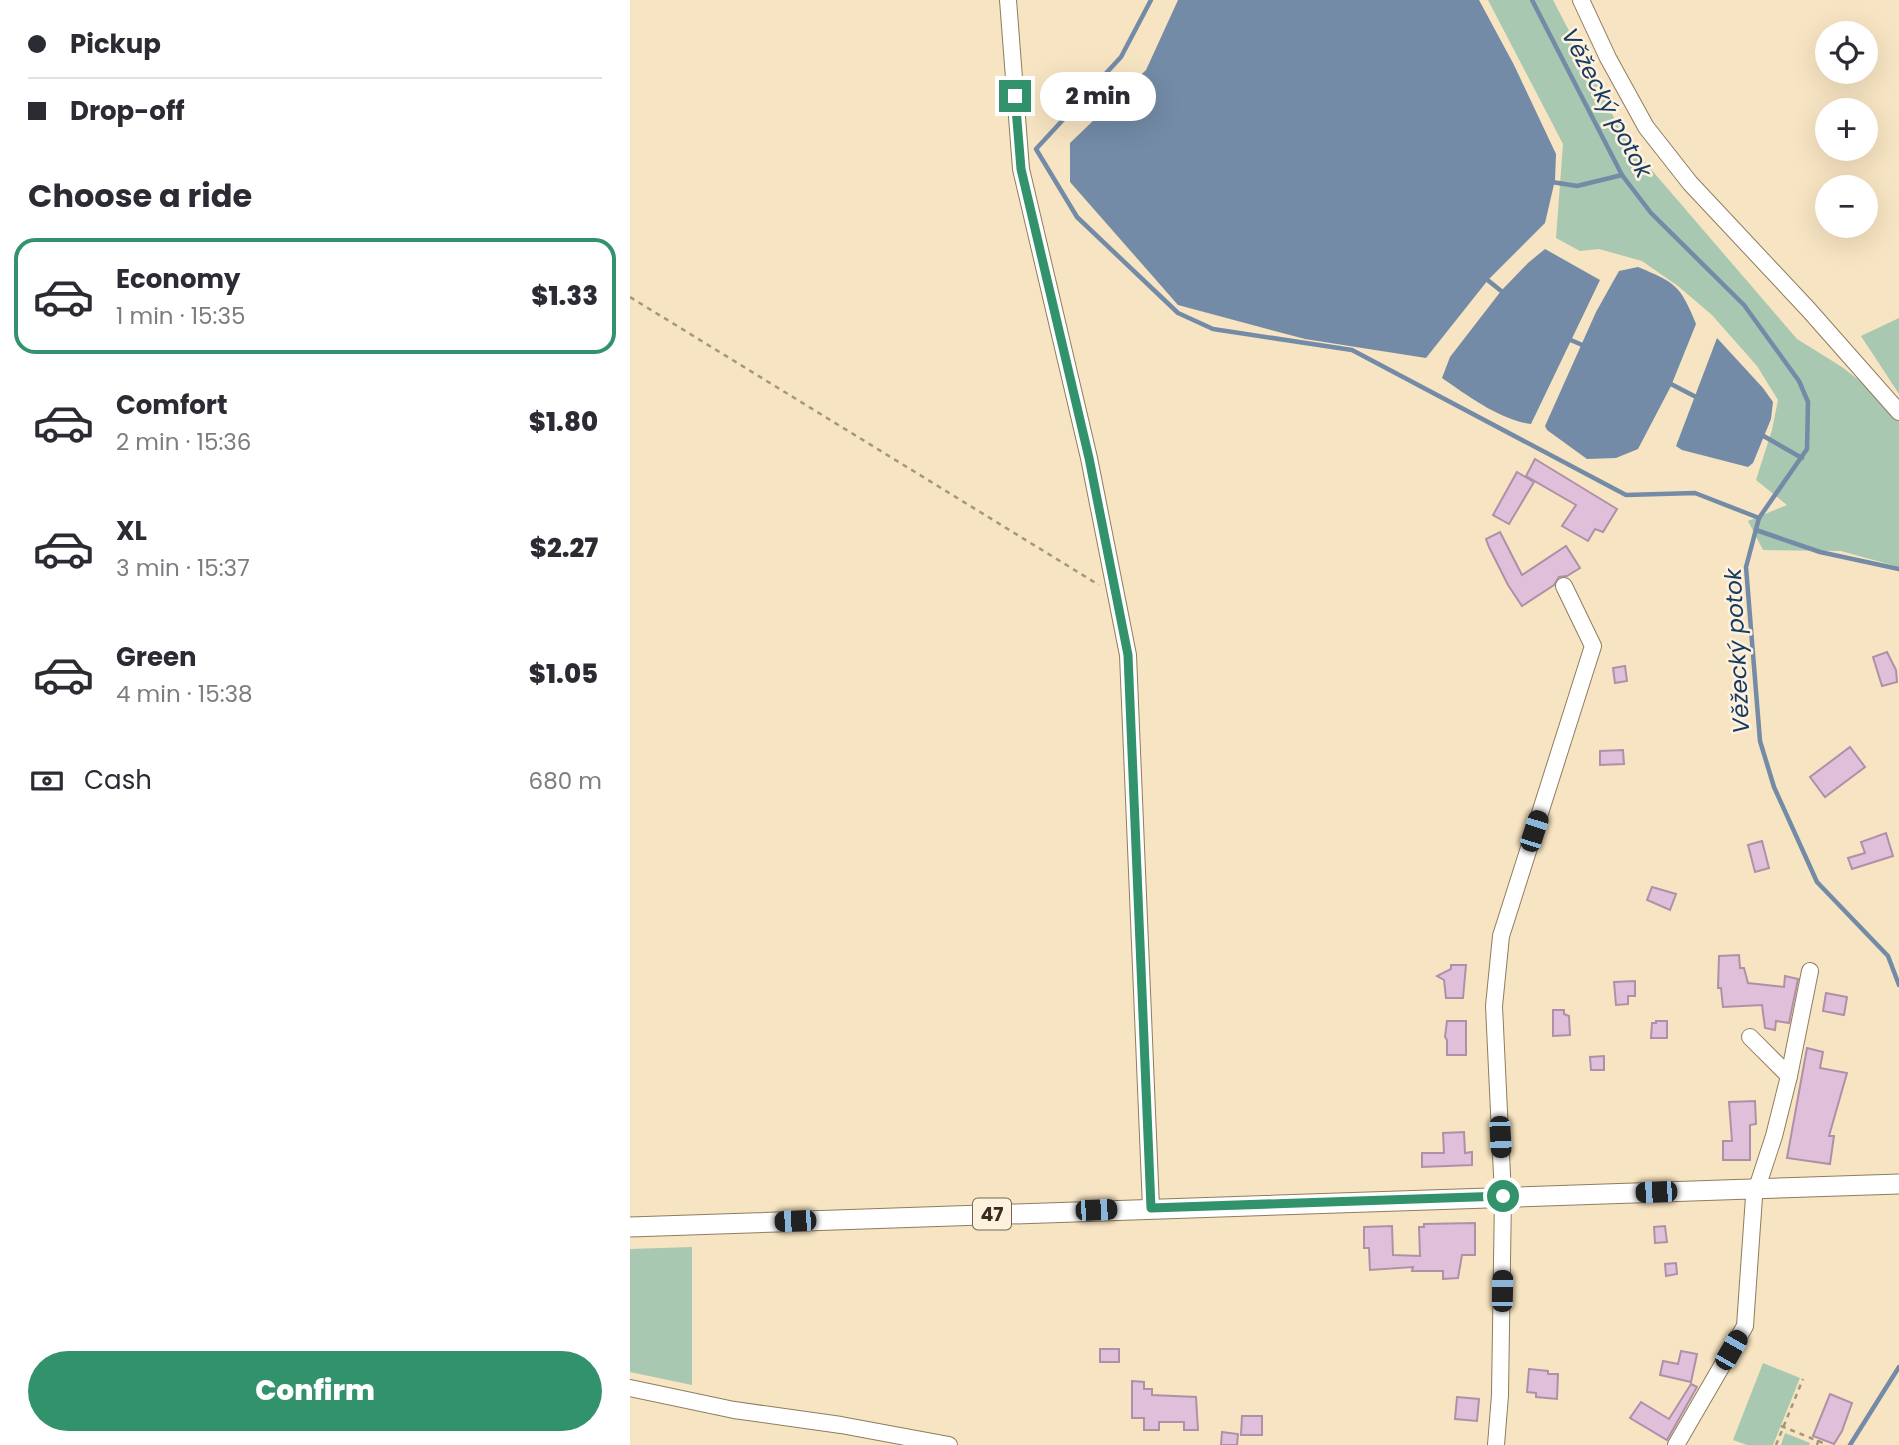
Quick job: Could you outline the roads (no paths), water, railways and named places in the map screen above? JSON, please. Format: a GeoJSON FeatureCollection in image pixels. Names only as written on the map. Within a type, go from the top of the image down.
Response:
{"type":"FeatureCollection","features":[{"type":"Feature","properties":{"kind":"main road","name":"47"},"geometry":{"type":"LineString","coordinates":[[630,1227],[1899,1184]]}},
{"type":"Feature","properties":{"kind":"street"},"geometry":{"type":"LineString","coordinates":[[1008,0],[1021,169],[1086,445],[1128,655],[1151,1208]]}},
{"type":"Feature","properties":{"kind":"street"},"geometry":{"type":"LineString","coordinates":[[1581,0],[1608,58],[1646,127],[1682,174],[1808,309],[1899,412]]}},
{"type":"Feature","properties":{"kind":"street"},"geometry":{"type":"LineString","coordinates":[[1496,1445],[1500,1395],[1503,1196],[1494,1006],[1501,936],[1593,646],[1564,586]]}},
{"type":"Feature","properties":{"kind":"street"},"geometry":{"type":"LineString","coordinates":[[1676,1445],[1745,1326],[1751,1215],[1789,1076],[1810,971]]}},
{"type":"Feature","properties":{"kind":"street"},"geometry":{"type":"LineString","coordinates":[[1750,1037],[1789,1076]]}},
{"type":"Feature","properties":{"kind":"street"},"geometry":{"type":"LineString","coordinates":[[630,1388],[734,1410],[842,1425],[949,1445]]}},
{"type":"Feature","properties":{"kind":"water"},"geometry":{"type":"Polygon","coordinates":[[[1178,0],[1479,0],[1514,65],[1556,154],[1555,180],[1545,223],[1488,280],[1426,358],[1305,339],[1178,305],[1070,182],[1070,143],[1146,70],[1178,0]]]}},
{"type":"Feature","properties":{"kind":"water"},"geometry":{"type":"Polygon","coordinates":[[[1545,249],[1600,280],[1531,424],[1496,412],[1442,378],[1450,357],[1501,291],[1545,249]]]}},
{"type":"Feature","properties":{"kind":"water"},"geometry":{"type":"Polygon","coordinates":[[[1638,267],[1661,277],[1675,287],[1686,301],[1696,324],[1671,386],[1638,449],[1616,458],[1587,459],[1545,426],[1596,312],[1619,271],[1638,267]]]}},
{"type":"Feature","properties":{"kind":"water"},"geometry":{"type":"Polygon","coordinates":[[[1717,338],[1773,402],[1771,419],[1753,463],[1748,467],[1682,450],[1676,446],[1717,338]]]}},
{"type":"Feature","properties":{"kind":"waterway"},"geometry":{"type":"LineString","coordinates":[[1151,0],[1121,57],[1036,149],[1077,217],[1178,313],[1213,329],[1352,350],[1626,495],[1695,493],[1759,518]]}},
{"type":"Feature","properties":{"kind":"waterway","name":"Věžecký potok"},"geometry":{"type":"LineString","coordinates":[[1532,0],[1622,175],[1651,213],[1744,305],[1799,381],[1808,402],[1807,449],[1759,518],[1746,567],[1760,741],[1774,787],[1817,882],[1888,956],[1899,985]]}},
{"type":"Feature","properties":{"kind":"waterway"},"geometry":{"type":"LineString","coordinates":[[1552,182],[1577,186],[1622,175]]}},
{"type":"Feature","properties":{"kind":"waterway"},"geometry":{"type":"LineString","coordinates":[[1485,278],[1505,294]]}},
{"type":"Feature","properties":{"kind":"waterway"},"geometry":{"type":"LineString","coordinates":[[1566,338],[1587,347]]}},
{"type":"Feature","properties":{"kind":"waterway"},"geometry":{"type":"LineString","coordinates":[[1669,383],[1698,398]]}},
{"type":"Feature","properties":{"kind":"waterway"},"geometry":{"type":"LineString","coordinates":[[1760,434],[1802,458]]}},
{"type":"Feature","properties":{"kind":"waterway"},"geometry":{"type":"LineString","coordinates":[[1756,530],[1820,552],[1899,569]]}},
{"type":"Feature","properties":{"kind":"waterway","name":"Věžecký potok"},"geometry":{"type":"LineString","coordinates":[[1850,1445],[1899,1367]]}}]}
